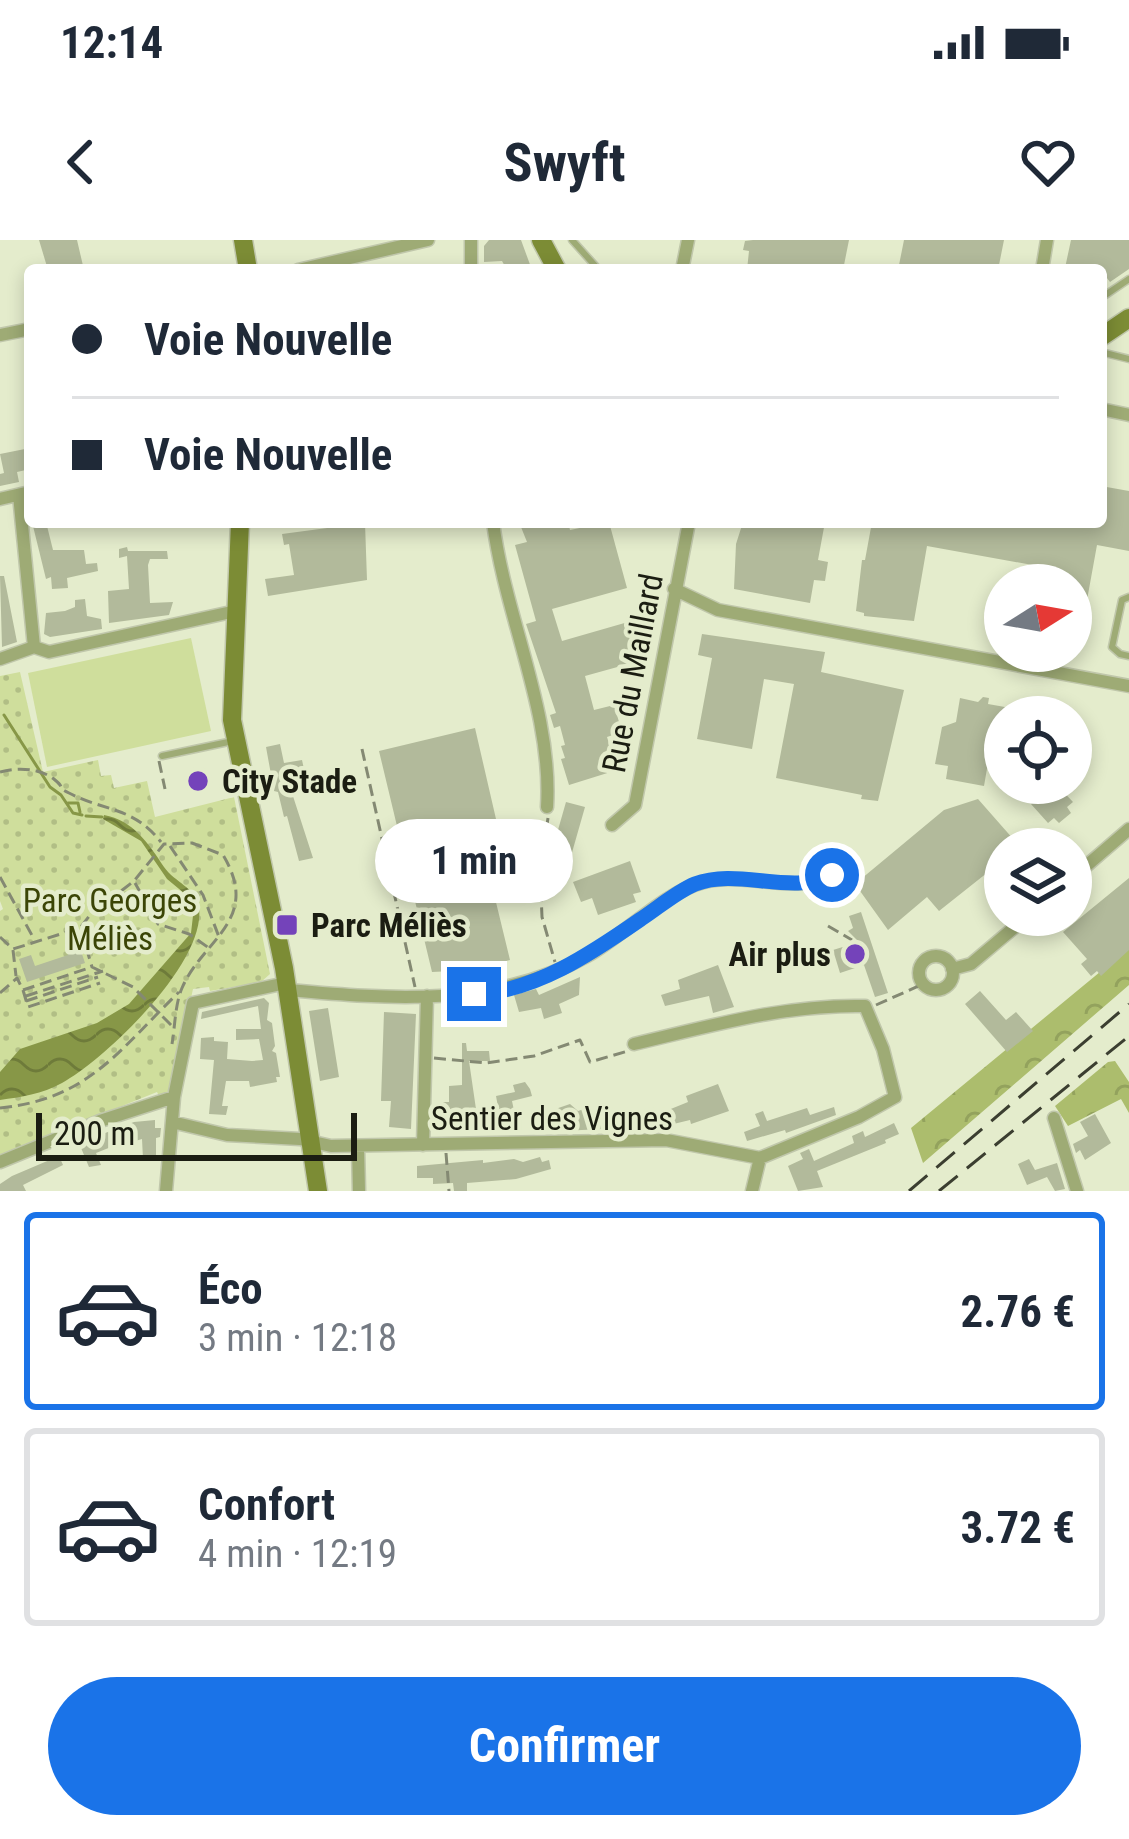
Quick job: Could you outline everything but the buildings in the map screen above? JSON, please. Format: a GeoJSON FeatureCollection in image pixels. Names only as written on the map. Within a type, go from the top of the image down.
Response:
{"type":"FeatureCollection","features":[{"type":"Feature","properties":{"kind":"street"},"geometry":{"type":"LineString","coordinates":[[324,264],[428,240]]}},
{"type":"Feature","properties":{"kind":"street"},"geometry":{"type":"LineString","coordinates":[[27,528],[34,647]]}},
{"type":"Feature","properties":{"kind":"street"},"geometry":{"type":"LineString","coordinates":[[240,528],[232,720],[287,987],[318,1191]]}},
{"type":"Feature","properties":{"kind":"street"},"geometry":{"type":"LineString","coordinates":[[494,528],[508,608],[546,753],[547,807]]}},
{"type":"Feature","properties":{"kind":"street","name":"Rue du Maillard"},"geometry":{"type":"LineString","coordinates":[[612,826],[635,805],[687,528]]}},
{"type":"Feature","properties":{"kind":"street"},"geometry":{"type":"LineString","coordinates":[[674,589],[718,610],[1129,686]]}},
{"type":"Feature","properties":{"kind":"street"},"geometry":{"type":"LineString","coordinates":[[34,647],[49,652],[236,611]]}},
{"type":"Feature","properties":{"kind":"street"},"geometry":{"type":"LineString","coordinates":[[0,659],[34,647]]}},
{"type":"Feature","properties":{"kind":"street"},"geometry":{"type":"LineString","coordinates":[[1092,862],[1129,830]]}},
{"type":"Feature","properties":{"kind":"street"},"geometry":{"type":"LineString","coordinates":[[166,1191],[174,1097],[193,1003],[287,987],[424,996],[494,992],[586,957],[699,883],[817,883],[832,875]]}},
{"type":"Feature","properties":{"kind":"street"},"geometry":{"type":"LineString","coordinates":[[952,969],[971,964],[1004,936]]}},
{"type":"Feature","properties":{"kind":"street"},"geometry":{"type":"LineString","coordinates":[[942,957],[952,969],[952,979],[945,988],[935,990],[923,984],[919,972],[927,959],[942,957]]}},
{"type":"Feature","properties":{"kind":"street"},"geometry":{"type":"LineString","coordinates":[[423,1144],[424,996]]}},
{"type":"Feature","properties":{"kind":"street"},"geometry":{"type":"LineString","coordinates":[[634,1044],[780,1011],[868,1006],[894,1100],[760,1158],[752,1191]]}},
{"type":"Feature","properties":{"kind":"street"},"geometry":{"type":"LineString","coordinates":[[0,1162],[174,1097]]}},
{"type":"Feature","properties":{"kind":"street"},"geometry":{"type":"LineString","coordinates":[[1054,1118],[1077,1191]]}},
{"type":"Feature","properties":{"kind":"street","name":"Sentier des Vignes"},"geometry":{"type":"LineString","coordinates":[[172,1122],[227,1135],[358,1147],[370,1143],[666,1140],[760,1158]]}},
{"type":"Feature","properties":{"kind":"street"},"geometry":{"type":"LineString","coordinates":[[358,1147],[359,1191]]}},
{"type":"Feature","properties":{"kind":"lane"},"geometry":{"type":"LineString","coordinates":[[572,240],[593,264]]}},
{"type":"Feature","properties":{"kind":"lane"},"geometry":{"type":"LineString","coordinates":[[1129,597],[1122,600],[1112,646],[1129,656]]}},
{"type":"Feature","properties":{"kind":"lane"},"geometry":{"type":"LineString","coordinates":[[162,756],[236,740]]}},
{"type":"Feature","properties":{"kind":"path"},"geometry":{"type":"LineString","coordinates":[[362,749],[411,980],[424,996]]}},
{"type":"Feature","properties":{"kind":"path"},"geometry":{"type":"LineString","coordinates":[[162,756],[158,758],[166,789]]}},
{"type":"Feature","properties":{"kind":"path"},"geometry":{"type":"LineString","coordinates":[[0,772],[15,768],[38,772],[70,794],[139,819],[203,895],[220,938]]}},
{"type":"Feature","properties":{"kind":"path"},"geometry":{"type":"LineString","coordinates":[[547,807],[540,870],[542,917],[556,970]]}},
{"type":"Feature","properties":{"kind":"path"},"geometry":{"type":"LineString","coordinates":[[0,1108],[45,1101],[82,1083],[182,988],[230,922],[236,888],[223,855],[192,843],[164,846],[134,881],[80,928],[13,949]]}},
{"type":"Feature","properties":{"kind":"path"},"geometry":{"type":"LineString","coordinates":[[0,877],[35,942]]}},
{"type":"Feature","properties":{"kind":"path"},"geometry":{"type":"LineString","coordinates":[[134,881],[158,924],[189,934],[211,950]]}},
{"type":"Feature","properties":{"kind":"path"},"geometry":{"type":"LineString","coordinates":[[230,922],[235,929]]}},
{"type":"Feature","properties":{"kind":"path"},"geometry":{"type":"LineString","coordinates":[[829,926],[853,940]]}},
{"type":"Feature","properties":{"kind":"path"},"geometry":{"type":"LineString","coordinates":[[80,928],[92,967]]}},
{"type":"Feature","properties":{"kind":"path"},"geometry":{"type":"LineString","coordinates":[[0,937],[13,949],[16,978],[28,1006],[47,991],[99,980]]}},
{"type":"Feature","properties":{"kind":"path"},"geometry":{"type":"LineString","coordinates":[[92,967],[137,992],[175,1029]]}},
{"type":"Feature","properties":{"kind":"path"},"geometry":{"type":"LineString","coordinates":[[78,981],[92,967]]}},
{"type":"Feature","properties":{"kind":"path"},"geometry":{"type":"LineString","coordinates":[[24,996],[103,971]]}},
{"type":"Feature","properties":{"kind":"path"},"geometry":{"type":"LineString","coordinates":[[0,992],[16,978]]}},
{"type":"Feature","properties":{"kind":"path"},"geometry":{"type":"LineString","coordinates":[[868,1006],[890,1002],[923,984]]}},
{"type":"Feature","properties":{"kind":"path"},"geometry":{"type":"LineString","coordinates":[[172,1046],[182,988]]}},
{"type":"Feature","properties":{"kind":"path"},"geometry":{"type":"LineString","coordinates":[[427,1056],[486,1063],[534,1056],[580,1040],[590,1062],[628,1051],[634,1044]]}},
{"type":"Feature","properties":{"kind":"path"},"geometry":{"type":"LineString","coordinates":[[445,1145],[449,1191]]}},
{"type":"Feature","properties":{"kind":"green space"},"geometry":{"type":"Polygon","coordinates":[[[191,638],[211,731],[47,767],[28,673],[191,638]]]}},
{"type":"Feature","properties":{"kind":"green space","name":"Parc Georges Méliès"},"geometry":{"type":"Polygon","coordinates":[[[20,672],[43,772],[98,760],[101,776],[111,775],[114,788],[147,781],[155,817],[234,797],[270,974],[261,982],[210,991],[209,987],[193,989],[171,1090],[0,1155],[0,676],[20,672]]]}},
{"type":"Feature","properties":{"kind":"green space"},"geometry":{"type":"Polygon","coordinates":[[[1129,948],[1129,985],[923,1163],[911,1128],[1129,948]]]}},
{"type":"Feature","properties":{"kind":"green space"},"geometry":{"type":"Polygon","coordinates":[[[1115,1061],[1129,1082],[1129,1113],[1121,1099],[1068,1126],[1055,1106],[1115,1061]]]}},
{"type":"Feature","properties":{"kind":"water"},"geometry":{"type":"Polygon","coordinates":[[[104,815],[132,828],[194,895],[199,908],[197,930],[171,981],[103,1053],[54,1087],[0,1100],[0,1072],[20,1049],[97,1023],[129,1004],[191,933],[194,907],[190,898],[167,879],[141,841],[103,819],[104,815]]]}},
{"type":"Feature","properties":{"kind":"waterway"},"geometry":{"type":"LineString","coordinates":[[4,715],[50,787],[73,813],[82,815]]}},
{"type":"Feature","properties":{"kind":"waterway"},"geometry":{"type":"LineString","coordinates":[[68,803],[78,803],[80,812]]}},
{"type":"Feature","properties":{"kind":"waterway"},"geometry":{"type":"LineString","coordinates":[[86,816],[102,817]]}},
{"type":"Feature","properties":{"kind":"railway"},"geometry":{"type":"LineString","coordinates":[[909,1191],[1129,1004]]}},
{"type":"Feature","properties":{"kind":"railway"},"geometry":{"type":"LineString","coordinates":[[939,1191],[1129,1036]]}},
{"type":"Feature","properties":{"kind":"place","name":"City Stade"},"geometry":{"type":"Point","coordinates":[198,781]}},
{"type":"Feature","properties":{"kind":"place","name":"Parc Méliès"},"geometry":{"type":"Point","coordinates":[287,925]}},
{"type":"Feature","properties":{"kind":"place","name":"Air plus"},"geometry":{"type":"Point","coordinates":[855,954]}},
{"type":"Feature","properties":{"kind":"route"},"geometry":{"type":"LineString","coordinates":[[474,994],[504,989],[586,957],[699,883],[817,883],[832,875]]}}]}
